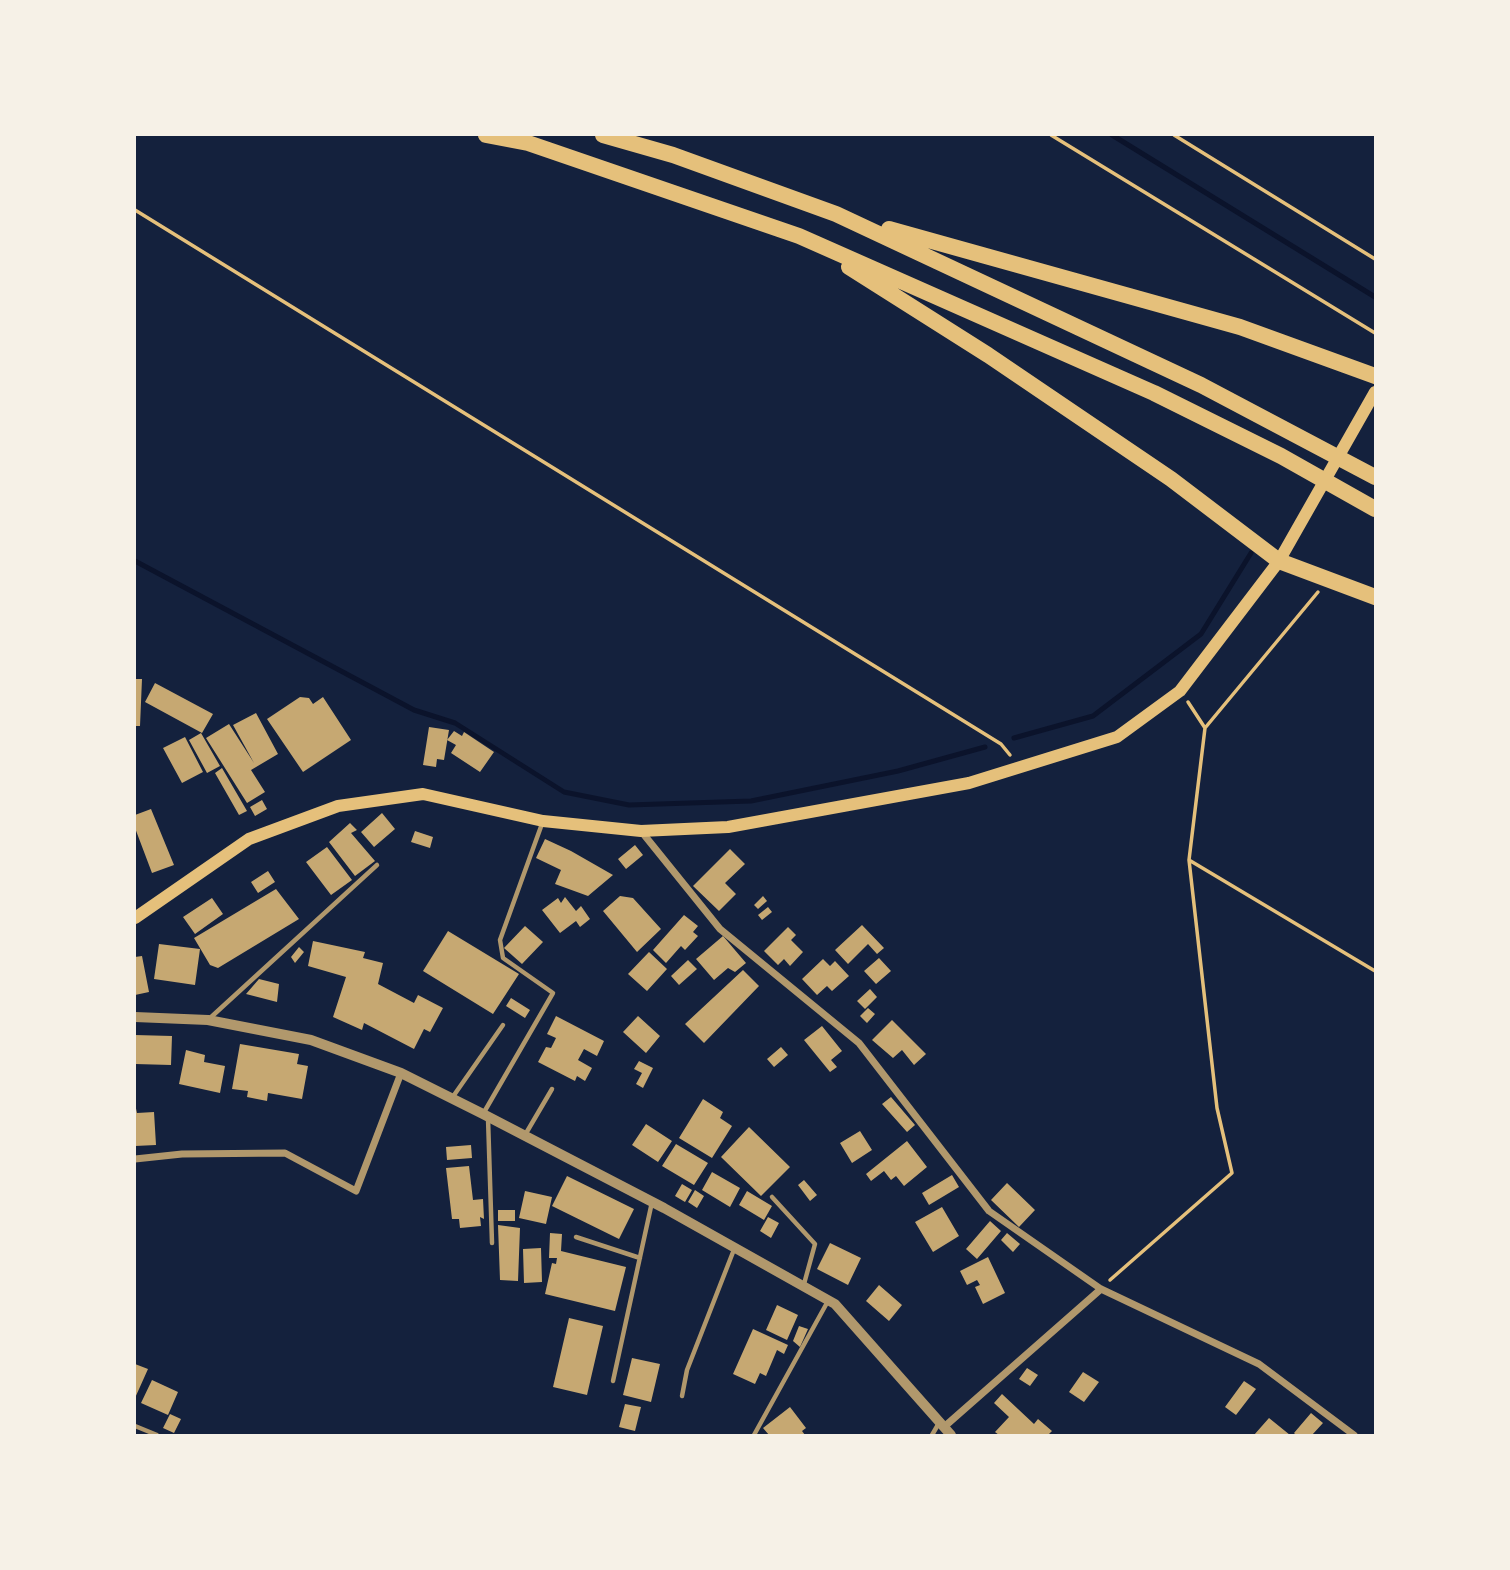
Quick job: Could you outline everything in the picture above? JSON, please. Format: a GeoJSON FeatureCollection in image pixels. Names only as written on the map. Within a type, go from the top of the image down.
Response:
{"type":"FeatureCollection","features":[{"type":"Feature","properties":{"kind":"highway"},"geometry":{"type":"LineString","coordinates":[[486,135],[528,144],[799,236],[1154,393],[1281,456],[1373,507]]}},
{"type":"Feature","properties":{"kind":"highway"},"geometry":{"type":"LineString","coordinates":[[603,135],[673,155],[836,214],[1022,269],[1240,327],[1375,376]]}},
{"type":"Feature","properties":{"kind":"highway"},"geometry":{"type":"LineString","coordinates":[[836,214],[1201,385],[1373,476]]}},
{"type":"Feature","properties":{"kind":"highway"},"geometry":{"type":"LineString","coordinates":[[799,236],[988,355],[1171,479],[1279,561],[1375,597]]}},
{"type":"Feature","properties":{"kind":"main road"},"geometry":{"type":"LineString","coordinates":[[135,918],[249,839],[338,806],[423,794],[543,821],[641,831],[728,827],[969,783],[1117,737],[1180,691],[1279,561],[1375,392]]}},
{"type":"Feature","properties":{"kind":"street"},"geometry":{"type":"LineString","coordinates":[[641,831],[720,929],[859,1042],[989,1211],[1101,1289],[1259,1364],[1354,1435]]}},
{"type":"Feature","properties":{"kind":"street"},"geometry":{"type":"LineString","coordinates":[[135,1017],[208,1020],[311,1040],[401,1073],[452,1098],[735,1246],[829,1300],[945,1428],[1101,1289]]}},
{"type":"Feature","properties":{"kind":"street"},"geometry":{"type":"LineString","coordinates":[[135,1159],[182,1154],[285,1153],[356,1191],[401,1073]]}},
{"type":"Feature","properties":{"kind":"lane"},"geometry":{"type":"LineString","coordinates":[[492,1243],[486,1116],[553,993],[503,958],[500,940],[543,821]]}},
{"type":"Feature","properties":{"kind":"lane"},"geometry":{"type":"LineString","coordinates":[[208,1020],[377,865]]}},
{"type":"Feature","properties":{"kind":"lane"},"geometry":{"type":"LineString","coordinates":[[452,1098],[503,1025]]}},
{"type":"Feature","properties":{"kind":"lane"},"geometry":{"type":"LineString","coordinates":[[525,1136],[552,1089]]}},
{"type":"Feature","properties":{"kind":"lane"},"geometry":{"type":"LineString","coordinates":[[772,1196],[815,1244],[803,1285]]}},
{"type":"Feature","properties":{"kind":"lane"},"geometry":{"type":"LineString","coordinates":[[613,1381],[652,1202]]}},
{"type":"Feature","properties":{"kind":"lane"},"geometry":{"type":"LineString","coordinates":[[576,1237],[640,1258]]}},
{"type":"Feature","properties":{"kind":"lane"},"geometry":{"type":"LineString","coordinates":[[682,1396],[687,1370],[735,1246]]}},
{"type":"Feature","properties":{"kind":"lane"},"geometry":{"type":"LineString","coordinates":[[754,1435],[829,1300]]}},
{"type":"Feature","properties":{"kind":"lane"},"geometry":{"type":"LineString","coordinates":[[135,1426],[156,1435]]}},
{"type":"Feature","properties":{"kind":"lane"},"geometry":{"type":"LineString","coordinates":[[932,1435],[945,1428]]}},
{"type":"Feature","properties":{"kind":"path"},"geometry":{"type":"LineString","coordinates":[[1051,135],[1375,333]]}},
{"type":"Feature","properties":{"kind":"path"},"geometry":{"type":"LineString","coordinates":[[1174,135],[1375,259]]}},
{"type":"Feature","properties":{"kind":"path"},"geometry":{"type":"LineString","coordinates":[[135,210],[1001,744],[1019,768]]}},
{"type":"Feature","properties":{"kind":"path"},"geometry":{"type":"LineString","coordinates":[[1101,1289],[1232,1173],[1215,1095],[1189,860],[1205,728],[1315,592],[1327,596]]}},
{"type":"Feature","properties":{"kind":"path"},"geometry":{"type":"LineString","coordinates":[[1180,691],[1205,728]]}},
{"type":"Feature","properties":{"kind":"path"},"geometry":{"type":"LineString","coordinates":[[1189,860],[1375,971]]}},
{"type":"Feature","properties":{"kind":"building"},"geometry":{"type":"Polygon","coordinates":[[[135,679],[142,679],[140,726],[135,726],[135,679]]]}},
{"type":"Feature","properties":{"kind":"building"},"geometry":{"type":"Polygon","coordinates":[[[155,683],[213,714],[202,733],[145,702],[155,683]]]}},
{"type":"Feature","properties":{"kind":"building"},"geometry":{"type":"Polygon","coordinates":[[[300,697],[309,698],[313,704],[323,697],[351,740],[303,772],[267,719],[300,697]]]}},
{"type":"Feature","properties":{"kind":"building"},"geometry":{"type":"Polygon","coordinates":[[[256,713],[278,754],[251,770],[265,792],[247,803],[206,738],[229,724],[254,763],[233,725],[256,713]]]}},
{"type":"Feature","properties":{"kind":"building"},"geometry":{"type":"Polygon","coordinates":[[[429,727],[449,730],[444,760],[437,759],[436,767],[423,765],[429,727]]]}},
{"type":"Feature","properties":{"kind":"building"},"geometry":{"type":"Polygon","coordinates":[[[454,731],[462,736],[464,732],[494,752],[480,772],[451,753],[456,745],[447,740],[454,731]]]}},
{"type":"Feature","properties":{"kind":"building"},"geometry":{"type":"Polygon","coordinates":[[[201,733],[220,766],[207,773],[189,740],[201,733]]]}},
{"type":"Feature","properties":{"kind":"building"},"geometry":{"type":"Polygon","coordinates":[[[185,737],[203,772],[182,783],[163,748],[185,737]]]}},
{"type":"Feature","properties":{"kind":"building"},"geometry":{"type":"Polygon","coordinates":[[[222,768],[247,811],[239,815],[215,773],[222,768]]]}},
{"type":"Feature","properties":{"kind":"building"},"geometry":{"type":"Polygon","coordinates":[[[262,800],[267,809],[255,816],[250,807],[262,800]]]}},
{"type":"Feature","properties":{"kind":"building"},"geometry":{"type":"Polygon","coordinates":[[[151,809],[174,865],[152,873],[135,828],[135,815],[151,809]]]}},
{"type":"Feature","properties":{"kind":"building"},"geometry":{"type":"Polygon","coordinates":[[[382,813],[395,829],[374,847],[361,832],[382,813]]]}},
{"type":"Feature","properties":{"kind":"building"},"geometry":{"type":"Polygon","coordinates":[[[350,823],[357,830],[351,833],[375,861],[355,876],[329,842],[350,823]]]}},
{"type":"Feature","properties":{"kind":"building"},"geometry":{"type":"Polygon","coordinates":[[[415,831],[433,837],[430,848],[411,842],[415,831]]]}},
{"type":"Feature","properties":{"kind":"building"},"geometry":{"type":"Polygon","coordinates":[[[545,839],[613,875],[588,896],[555,884],[561,870],[536,858],[545,839]]]}},
{"type":"Feature","properties":{"kind":"building"},"geometry":{"type":"Polygon","coordinates":[[[635,845],[643,855],[626,869],[618,859],[635,845]]]}},
{"type":"Feature","properties":{"kind":"building"},"geometry":{"type":"Polygon","coordinates":[[[327,847],[352,880],[331,895],[306,862],[327,847]]]}},
{"type":"Feature","properties":{"kind":"building"},"geometry":{"type":"Polygon","coordinates":[[[730,849],[745,864],[725,883],[736,894],[719,911],[693,886],[730,849]]]}},
{"type":"Feature","properties":{"kind":"building"},"geometry":{"type":"Polygon","coordinates":[[[268,871],[275,882],[258,893],[251,882],[268,871]]]}},
{"type":"Feature","properties":{"kind":"building"},"geometry":{"type":"Polygon","coordinates":[[[276,889],[299,919],[218,968],[210,965],[194,938],[276,889]]]}},
{"type":"Feature","properties":{"kind":"building"},"geometry":{"type":"Polygon","coordinates":[[[620,896],[633,898],[661,929],[637,952],[603,911],[620,896]]]}},
{"type":"Feature","properties":{"kind":"building"},"geometry":{"type":"Polygon","coordinates":[[[763,896],[767,901],[758,909],[754,905],[763,896]]]}},
{"type":"Feature","properties":{"kind":"building"},"geometry":{"type":"Polygon","coordinates":[[[565,897],[576,911],[581,906],[590,919],[580,927],[576,921],[560,933],[542,910],[558,898],[561,903],[565,897]]]}},
{"type":"Feature","properties":{"kind":"building"},"geometry":{"type":"Polygon","coordinates":[[[212,898],[223,914],[195,934],[183,917],[212,898]]]}},
{"type":"Feature","properties":{"kind":"building"},"geometry":{"type":"Polygon","coordinates":[[[768,907],[772,912],[762,920],[758,915],[768,907]]]}},
{"type":"Feature","properties":{"kind":"building"},"geometry":{"type":"Polygon","coordinates":[[[684,915],[698,926],[693,932],[698,936],[685,950],[681,946],[666,963],[653,950],[684,915]]]}},
{"type":"Feature","properties":{"kind":"building"},"geometry":{"type":"Polygon","coordinates":[[[862,925],[884,948],[877,954],[868,944],[848,964],[835,950],[862,925]]]}},
{"type":"Feature","properties":{"kind":"building"},"geometry":{"type":"Polygon","coordinates":[[[525,926],[543,942],[522,964],[504,948],[525,926]]]}},
{"type":"Feature","properties":{"kind":"building"},"geometry":{"type":"Polygon","coordinates":[[[788,927],[796,935],[791,940],[803,952],[790,966],[784,959],[778,965],[764,951],[788,927]]]}},
{"type":"Feature","properties":{"kind":"building"},"geometry":{"type":"Polygon","coordinates":[[[448,931],[519,974],[493,1014],[423,971],[448,931]]]}},
{"type":"Feature","properties":{"kind":"building"},"geometry":{"type":"Polygon","coordinates":[[[723,936],[746,963],[735,972],[728,968],[714,980],[696,959],[723,936]]]}},
{"type":"Feature","properties":{"kind":"building"},"geometry":{"type":"Polygon","coordinates":[[[313,941],[365,952],[363,958],[383,963],[378,984],[414,1003],[418,995],[443,1008],[430,1032],[424,1029],[414,1049],[364,1023],[362,1030],[333,1017],[346,977],[308,966],[313,941]]]}},
{"type":"Feature","properties":{"kind":"building"},"geometry":{"type":"Polygon","coordinates":[[[159,944],[200,949],[195,985],[154,979],[159,944]]]}},
{"type":"Feature","properties":{"kind":"building"},"geometry":{"type":"Polygon","coordinates":[[[299,947],[304,952],[295,963],[291,957],[299,947]]]}},
{"type":"Feature","properties":{"kind":"building"},"geometry":{"type":"Polygon","coordinates":[[[649,952],[667,969],[647,991],[628,974],[649,952]]]}},
{"type":"Feature","properties":{"kind":"building"},"geometry":{"type":"Polygon","coordinates":[[[142,956],[149,992],[135,995],[135,957],[142,956]]]}},
{"type":"Feature","properties":{"kind":"building"},"geometry":{"type":"Polygon","coordinates":[[[879,958],[891,971],[876,984],[864,971],[879,958]]]}},
{"type":"Feature","properties":{"kind":"building"},"geometry":{"type":"Polygon","coordinates":[[[823,959],[830,966],[835,961],[849,976],[832,991],[827,986],[817,995],[802,979],[823,959]]]}},
{"type":"Feature","properties":{"kind":"building"},"geometry":{"type":"Polygon","coordinates":[[[688,960],[697,969],[679,985],[671,976],[688,960]]]}},
{"type":"Feature","properties":{"kind":"building"},"geometry":{"type":"Polygon","coordinates":[[[743,970],[759,986],[704,1043],[685,1024],[743,970]]]}},
{"type":"Feature","properties":{"kind":"building"},"geometry":{"type":"Polygon","coordinates":[[[259,979],[279,984],[277,1002],[246,994],[259,979]]]}},
{"type":"Feature","properties":{"kind":"building"},"geometry":{"type":"Polygon","coordinates":[[[870,989],[877,997],[865,1009],[857,1001],[870,989]]]}},
{"type":"Feature","properties":{"kind":"building"},"geometry":{"type":"Polygon","coordinates":[[[511,998],[530,1010],[525,1018],[506,1006],[511,998]]]}},
{"type":"Feature","properties":{"kind":"building"},"geometry":{"type":"Polygon","coordinates":[[[868,1008],[875,1014],[867,1023],[860,1016],[868,1008]]]}},
{"type":"Feature","properties":{"kind":"building"},"geometry":{"type":"Polygon","coordinates":[[[556,1016],[604,1041],[597,1056],[584,1049],[578,1060],[592,1068],[585,1081],[577,1076],[575,1081],[538,1062],[546,1047],[551,1048],[556,1038],[547,1034],[556,1016]]]}},
{"type":"Feature","properties":{"kind":"building"},"geometry":{"type":"Polygon","coordinates":[[[638,1016],[660,1036],[646,1053],[623,1032],[638,1016]]]}},
{"type":"Feature","properties":{"kind":"building"},"geometry":{"type":"Polygon","coordinates":[[[892,1020],[926,1054],[914,1065],[902,1050],[893,1058],[872,1040],[892,1020]]]}},
{"type":"Feature","properties":{"kind":"building"},"geometry":{"type":"Polygon","coordinates":[[[822,1026],[842,1051],[831,1060],[837,1067],[830,1072],[804,1040],[822,1026]]]}},
{"type":"Feature","properties":{"kind":"building"},"geometry":{"type":"Polygon","coordinates":[[[135,1035],[172,1036],[171,1065],[135,1064],[135,1035]]]}},
{"type":"Feature","properties":{"kind":"building"},"geometry":{"type":"Polygon","coordinates":[[[240,1044],[299,1054],[297,1064],[308,1066],[302,1099],[268,1093],[267,1101],[247,1097],[248,1091],[232,1089],[240,1044]]]}},
{"type":"Feature","properties":{"kind":"building"},"geometry":{"type":"Polygon","coordinates":[[[781,1047],[788,1055],[774,1067],[767,1059],[781,1047]]]}},
{"type":"Feature","properties":{"kind":"building"},"geometry":{"type":"Polygon","coordinates":[[[186,1050],[205,1055],[204,1062],[225,1066],[220,1093],[179,1084],[186,1050]]]}},
{"type":"Feature","properties":{"kind":"building"},"geometry":{"type":"Polygon","coordinates":[[[639,1061],[653,1068],[643,1088],[636,1084],[642,1073],[634,1069],[639,1061]]]}},
{"type":"Feature","properties":{"kind":"building"},"geometry":{"type":"Polygon","coordinates":[[[891,1097],[915,1125],[907,1132],[882,1104],[891,1097]]]}},
{"type":"Feature","properties":{"kind":"building"},"geometry":{"type":"Polygon","coordinates":[[[703,1099],[723,1112],[720,1118],[732,1126],[712,1158],[679,1138],[703,1099]]]}},
{"type":"Feature","properties":{"kind":"building"},"geometry":{"type":"Polygon","coordinates":[[[135,1104],[137,1113],[154,1112],[156,1145],[135,1146],[135,1104]]]}},
{"type":"Feature","properties":{"kind":"building"},"geometry":{"type":"Polygon","coordinates":[[[646,1124],[672,1141],[658,1162],[632,1145],[646,1124]]]}},
{"type":"Feature","properties":{"kind":"building"},"geometry":{"type":"Polygon","coordinates":[[[749,1127],[790,1167],[761,1196],[721,1157],[749,1127]]]}},
{"type":"Feature","properties":{"kind":"building"},"geometry":{"type":"Polygon","coordinates":[[[860,1131],[872,1150],[852,1163],[840,1143],[860,1131]]]}},
{"type":"Feature","properties":{"kind":"building"},"geometry":{"type":"Polygon","coordinates":[[[907,1141],[927,1167],[904,1186],[896,1176],[891,1180],[884,1171],[871,1181],[866,1174],[907,1141]]]}},
{"type":"Feature","properties":{"kind":"building"},"geometry":{"type":"Polygon","coordinates":[[[676,1144],[708,1163],[694,1185],[662,1166],[676,1144]]]}},
{"type":"Feature","properties":{"kind":"building"},"geometry":{"type":"Polygon","coordinates":[[[471,1145],[472,1158],[447,1160],[446,1147],[471,1145]]]}},
{"type":"Feature","properties":{"kind":"building"},"geometry":{"type":"Polygon","coordinates":[[[469,1166],[473,1200],[483,1199],[484,1219],[480,1217],[481,1226],[460,1228],[459,1219],[452,1219],[446,1168],[469,1166]]]}},
{"type":"Feature","properties":{"kind":"building"},"geometry":{"type":"Polygon","coordinates":[[[712,1172],[740,1188],[730,1207],[702,1190],[712,1172]]]}},
{"type":"Feature","properties":{"kind":"building"},"geometry":{"type":"Polygon","coordinates":[[[952,1175],[959,1187],[929,1205],[922,1193],[952,1175]]]}},
{"type":"Feature","properties":{"kind":"building"},"geometry":{"type":"Polygon","coordinates":[[[567,1176],[634,1209],[619,1239],[552,1206],[567,1176]]]}},
{"type":"Feature","properties":{"kind":"building"},"geometry":{"type":"Polygon","coordinates":[[[804,1180],[817,1195],[810,1201],[798,1185],[804,1180]]]}},
{"type":"Feature","properties":{"kind":"building"},"geometry":{"type":"Polygon","coordinates":[[[1007,1183],[1035,1210],[1019,1227],[991,1200],[1007,1183]]]}},
{"type":"Feature","properties":{"kind":"building"},"geometry":{"type":"Polygon","coordinates":[[[682,1184],[692,1190],[685,1202],[675,1196],[682,1184]]]}},
{"type":"Feature","properties":{"kind":"building"},"geometry":{"type":"Polygon","coordinates":[[[695,1190],[704,1196],[697,1208],[688,1202],[695,1190]]]}},
{"type":"Feature","properties":{"kind":"building"},"geometry":{"type":"Polygon","coordinates":[[[525,1191],[552,1197],[546,1224],[519,1218],[525,1191]]]}},
{"type":"Feature","properties":{"kind":"building"},"geometry":{"type":"Polygon","coordinates":[[[747,1191],[772,1206],[764,1220],[739,1205],[747,1191]]]}},
{"type":"Feature","properties":{"kind":"building"},"geometry":{"type":"Polygon","coordinates":[[[942,1207],[959,1236],[933,1252],[915,1222],[942,1207]]]}},
{"type":"Feature","properties":{"kind":"building"},"geometry":{"type":"Polygon","coordinates":[[[498,1210],[515,1210],[515,1221],[498,1221],[498,1210]]]}},
{"type":"Feature","properties":{"kind":"building"},"geometry":{"type":"Polygon","coordinates":[[[768,1217],[779,1223],[771,1238],[760,1231],[768,1217]]]}},
{"type":"Feature","properties":{"kind":"building"},"geometry":{"type":"Polygon","coordinates":[[[990,1221],[1001,1231],[977,1259],[966,1249],[990,1221]]]}},
{"type":"Feature","properties":{"kind":"building"},"geometry":{"type":"Polygon","coordinates":[[[498,1225],[520,1228],[518,1281],[500,1280],[498,1225]]]}},
{"type":"Feature","properties":{"kind":"building"},"geometry":{"type":"Polygon","coordinates":[[[550,1233],[562,1234],[561,1251],[626,1267],[615,1311],[545,1294],[552,1263],[556,1264],[557,1258],[549,1258],[550,1233]]]}},
{"type":"Feature","properties":{"kind":"building"},"geometry":{"type":"Polygon","coordinates":[[[1007,1233],[1020,1244],[1013,1252],[1001,1240],[1007,1233]]]}},
{"type":"Feature","properties":{"kind":"building"},"geometry":{"type":"Polygon","coordinates":[[[830,1243],[861,1258],[848,1285],[817,1269],[830,1243]]]}},
{"type":"Feature","properties":{"kind":"building"},"geometry":{"type":"Polygon","coordinates":[[[541,1248],[542,1282],[524,1283],[523,1249],[541,1248]]]}},
{"type":"Feature","properties":{"kind":"building"},"geometry":{"type":"Polygon","coordinates":[[[988,1257],[1005,1293],[983,1304],[975,1287],[980,1285],[977,1280],[967,1285],[960,1271],[988,1257]]]}},
{"type":"Feature","properties":{"kind":"building"},"geometry":{"type":"Polygon","coordinates":[[[879,1285],[902,1305],[889,1321],[866,1301],[879,1285]]]}},
{"type":"Feature","properties":{"kind":"building"},"geometry":{"type":"Polygon","coordinates":[[[777,1305],[798,1315],[787,1340],[766,1330],[777,1305]]]}},
{"type":"Feature","properties":{"kind":"building"},"geometry":{"type":"Polygon","coordinates":[[[569,1318],[603,1326],[587,1395],[553,1387],[569,1318]]]}},
{"type":"Feature","properties":{"kind":"building"},"geometry":{"type":"Polygon","coordinates":[[[799,1326],[808,1329],[800,1347],[793,1341],[799,1326]]]}},
{"type":"Feature","properties":{"kind":"building"},"geometry":{"type":"Polygon","coordinates":[[[753,1329],[788,1345],[784,1354],[777,1350],[766,1376],[760,1373],[755,1384],[733,1374],[753,1329]]]}},
{"type":"Feature","properties":{"kind":"building"},"geometry":{"type":"Polygon","coordinates":[[[632,1358],[660,1364],[651,1402],[623,1395],[632,1358]]]}},
{"type":"Feature","properties":{"kind":"building"},"geometry":{"type":"Polygon","coordinates":[[[135,1364],[148,1369],[135,1398],[135,1364]]]}},
{"type":"Feature","properties":{"kind":"building"},"geometry":{"type":"Polygon","coordinates":[[[1027,1368],[1038,1375],[1030,1386],[1019,1379],[1027,1368]]]}},
{"type":"Feature","properties":{"kind":"building"},"geometry":{"type":"Polygon","coordinates":[[[1083,1372],[1099,1382],[1084,1402],[1069,1392],[1083,1372]]]}},
{"type":"Feature","properties":{"kind":"building"},"geometry":{"type":"Polygon","coordinates":[[[152,1380],[178,1392],[168,1415],[141,1403],[152,1380]]]}},
{"type":"Feature","properties":{"kind":"building"},"geometry":{"type":"Polygon","coordinates":[[[1244,1381],[1256,1389],[1236,1415],[1225,1407],[1244,1381]]]}},
{"type":"Feature","properties":{"kind":"building"},"geometry":{"type":"Polygon","coordinates":[[[1002,1394],[1034,1424],[1038,1419],[1052,1431],[1048,1435],[999,1435],[995,1432],[1009,1417],[994,1403],[1002,1394]]]}},
{"type":"Feature","properties":{"kind":"building"},"geometry":{"type":"Polygon","coordinates":[[[625,1404],[641,1407],[635,1431],[619,1427],[625,1404]]]}},
{"type":"Feature","properties":{"kind":"building"},"geometry":{"type":"Polygon","coordinates":[[[790,1407],[806,1428],[802,1431],[805,1435],[769,1435],[763,1428],[790,1407]]]}},
{"type":"Feature","properties":{"kind":"building"},"geometry":{"type":"Polygon","coordinates":[[[1311,1413],[1323,1423],[1312,1435],[1296,1435],[1294,1433],[1311,1413]]]}},
{"type":"Feature","properties":{"kind":"building"},"geometry":{"type":"Polygon","coordinates":[[[170,1414],[181,1419],[174,1433],[163,1428],[170,1414]]]}},
{"type":"Feature","properties":{"kind":"building"},"geometry":{"type":"Polygon","coordinates":[[[1269,1418],[1290,1435],[1254,1435],[1269,1418]]]}},
{"type":"Feature","properties":{"kind":"waterway"},"geometry":{"type":"LineString","coordinates":[[1112,135],[1375,297]]}},
{"type":"Feature","properties":{"kind":"waterway"},"geometry":{"type":"LineString","coordinates":[[1014,738],[1093,716],[1201,634],[1251,553]]}},
{"type":"Feature","properties":{"kind":"waterway"},"geometry":{"type":"LineString","coordinates":[[135,561],[414,710],[455,723],[564,792],[629,805],[751,801],[898,771],[985,747]]}}]}
